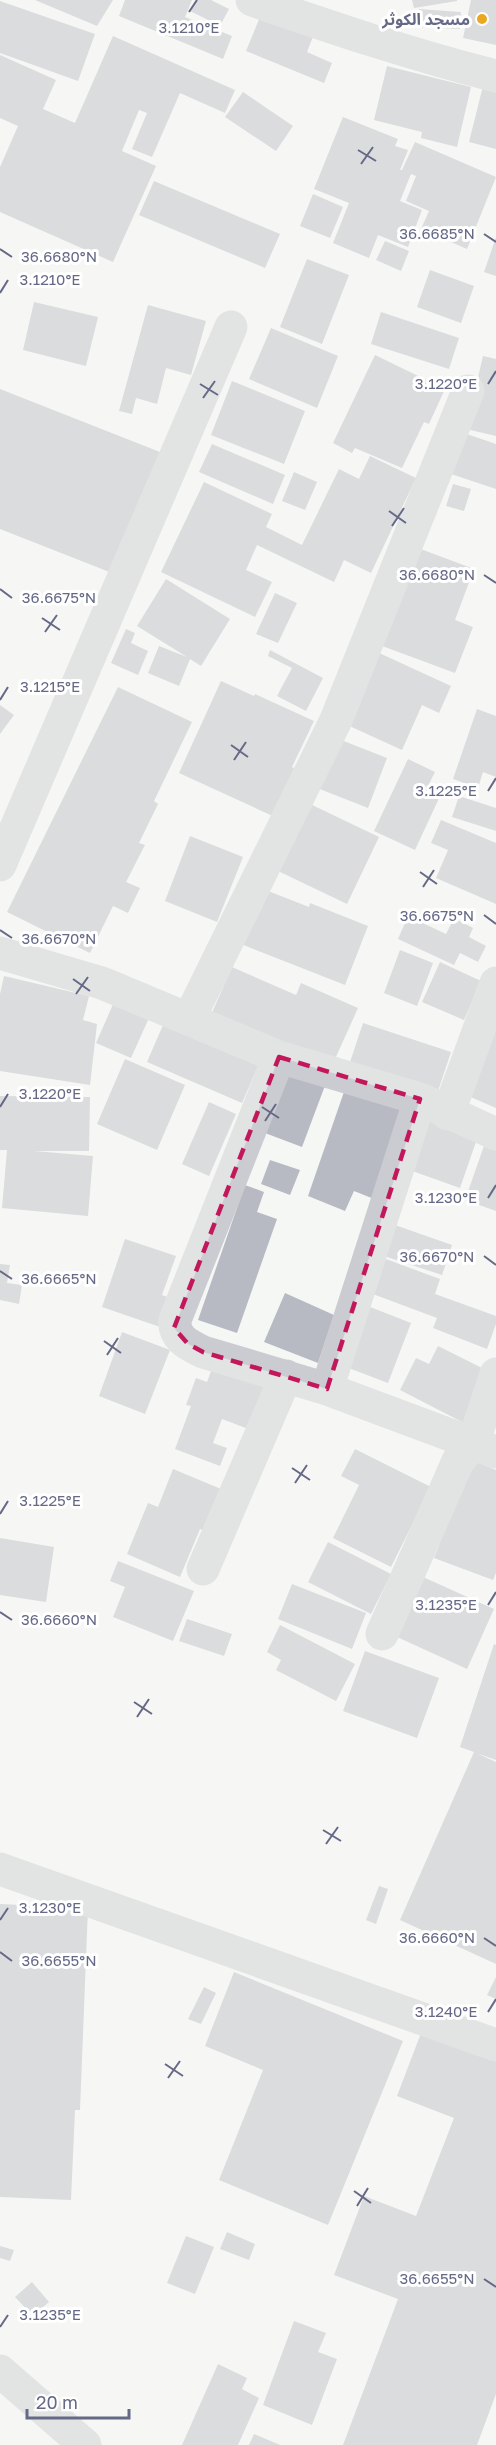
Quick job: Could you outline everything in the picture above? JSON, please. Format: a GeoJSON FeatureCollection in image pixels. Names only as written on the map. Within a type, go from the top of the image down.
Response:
{"type":"FeatureCollection","features":[{"type":"Feature","properties":{"kind":"street"},"geometry":{"type":"LineString","coordinates":[[252,0],[406,51],[496,76]]}},
{"type":"Feature","properties":{"kind":"street"},"geometry":{"type":"LineString","coordinates":[[0,865],[231,327]]}},
{"type":"Feature","properties":{"kind":"street"},"geometry":{"type":"LineString","coordinates":[[189,1019],[336,720],[468,391]]}},
{"type":"Feature","properties":{"kind":"street"},"geometry":{"type":"LineString","coordinates":[[0,953],[102,983],[279,1057],[420,1100],[496,1134]]}},
{"type":"Feature","properties":{"kind":"street"},"geometry":{"type":"LineString","coordinates":[[448,1114],[496,983]]}},
{"type":"Feature","properties":{"kind":"street"},"geometry":{"type":"LineString","coordinates":[[279,1057],[175,1320],[174,1328],[180,1338],[203,1352],[327,1389],[485,1448]]}},
{"type":"Feature","properties":{"kind":"street"},"geometry":{"type":"LineString","coordinates":[[327,1389],[420,1100]]}},
{"type":"Feature","properties":{"kind":"street"},"geometry":{"type":"LineString","coordinates":[[485,1448],[496,1374]]}},
{"type":"Feature","properties":{"kind":"street"},"geometry":{"type":"LineString","coordinates":[[203,1569],[286,1376]]}},
{"type":"Feature","properties":{"kind":"street"},"geometry":{"type":"LineString","coordinates":[[382,1634],[458,1461],[485,1448]]}},
{"type":"Feature","properties":{"kind":"street"},"geometry":{"type":"LineString","coordinates":[[0,1869],[496,2045]]}},
{"type":"Feature","properties":{"kind":"street"},"geometry":{"type":"LineString","coordinates":[[0,2371],[85,2445]]}},
{"type":"Feature","properties":{"kind":"highlighted area"},"geometry":{"type":"Polygon","coordinates":[[[279,1057],[420,1099],[327,1389],[203,1352],[188,1344],[174,1328],[279,1057]]]}},
{"type":"Feature","properties":{"kind":"building"},"geometry":{"type":"Polygon","coordinates":[[[35,0],[113,0],[97,26],[35,0]]]}},
{"type":"Feature","properties":{"kind":"building"},"geometry":{"type":"Polygon","coordinates":[[[125,0],[192,0],[185,17],[232,36],[223,59],[119,16],[125,0]]]}},
{"type":"Feature","properties":{"kind":"building"},"geometry":{"type":"Polygon","coordinates":[[[196,0],[211,0],[229,9],[220,26],[190,11],[196,0]]]}},
{"type":"Feature","properties":{"kind":"building"},"geometry":{"type":"Polygon","coordinates":[[[412,0],[457,0],[457,1],[414,8],[412,0]]]}},
{"type":"Feature","properties":{"kind":"building","name":"مسجد الكوثر"},"geometry":{"type":"Polygon","coordinates":[[[471,0],[496,0],[496,45],[463,38],[471,0]]]}},
{"type":"Feature","properties":{"kind":"building"},"geometry":{"type":"Polygon","coordinates":[[[0,1],[95,34],[78,81],[0,53],[0,1]]]}},
{"type":"Feature","properties":{"kind":"building"},"geometry":{"type":"Polygon","coordinates":[[[419,9],[461,12],[460,29],[419,27],[419,9]]]}},
{"type":"Feature","properties":{"kind":"building"},"geometry":{"type":"Polygon","coordinates":[[[262,12],[314,34],[307,52],[332,63],[324,83],[246,51],[262,12]]]}},
{"type":"Feature","properties":{"kind":"building"},"geometry":{"type":"Polygon","coordinates":[[[113,36],[235,90],[225,113],[180,93],[152,157],[132,149],[147,113],[139,110],[122,151],[156,166],[113,262],[0,212],[0,167],[18,126],[0,118],[0,55],[56,80],[43,109],[75,123],[113,36]]]}},
{"type":"Feature","properties":{"kind":"building"},"geometry":{"type":"Polygon","coordinates":[[[387,66],[471,87],[457,147],[421,138],[422,132],[374,120],[387,66]]]}},
{"type":"Feature","properties":{"kind":"building"},"geometry":{"type":"Polygon","coordinates":[[[485,78],[496,81],[496,149],[469,142],[485,78]]]}},
{"type":"Feature","properties":{"kind":"building"},"geometry":{"type":"Polygon","coordinates":[[[243,92],[293,126],[276,151],[225,117],[243,92]]]}},
{"type":"Feature","properties":{"kind":"building"},"geometry":{"type":"Polygon","coordinates":[[[343,117],[398,139],[395,146],[408,150],[400,170],[415,142],[496,177],[467,249],[421,229],[429,211],[406,201],[416,176],[411,174],[400,201],[422,210],[408,247],[378,235],[369,258],[333,243],[349,203],[314,189],[343,117]]]}},
{"type":"Feature","properties":{"kind":"building"},"geometry":{"type":"Polygon","coordinates":[[[154,181],[280,234],[265,268],[139,215],[154,181]]]}},
{"type":"Feature","properties":{"kind":"building"},"geometry":{"type":"Polygon","coordinates":[[[313,194],[343,207],[330,238],[300,226],[313,194]]]}},
{"type":"Feature","properties":{"kind":"building"},"geometry":{"type":"Polygon","coordinates":[[[496,237],[496,276],[484,272],[496,237]]]}},
{"type":"Feature","properties":{"kind":"building"},"geometry":{"type":"Polygon","coordinates":[[[385,241],[409,251],[401,271],[376,260],[385,241]]]}},
{"type":"Feature","properties":{"kind":"building"},"geometry":{"type":"Polygon","coordinates":[[[307,259],[349,275],[322,344],[280,327],[307,259]]]}},
{"type":"Feature","properties":{"kind":"building"},"geometry":{"type":"Polygon","coordinates":[[[430,270],[474,286],[461,323],[417,307],[430,270]]]}},
{"type":"Feature","properties":{"kind":"building"},"geometry":{"type":"Polygon","coordinates":[[[34,302],[98,317],[86,366],[23,350],[34,302]]]}},
{"type":"Feature","properties":{"kind":"building"},"geometry":{"type":"Polygon","coordinates":[[[148,305],[206,321],[191,375],[166,368],[157,404],[136,398],[132,414],[119,411],[148,305]]]}},
{"type":"Feature","properties":{"kind":"building"},"geometry":{"type":"Polygon","coordinates":[[[381,312],[459,338],[449,369],[371,344],[381,312]]]}},
{"type":"Feature","properties":{"kind":"building"},"geometry":{"type":"Polygon","coordinates":[[[271,328],[338,356],[317,408],[249,379],[271,328]]]}},
{"type":"Feature","properties":{"kind":"building"},"geometry":{"type":"Polygon","coordinates":[[[375,355],[445,389],[429,424],[424,422],[402,468],[355,448],[352,453],[333,443],[375,355]]]}},
{"type":"Feature","properties":{"kind":"building"},"geometry":{"type":"Polygon","coordinates":[[[483,356],[496,359],[496,436],[466,429],[483,356]]]}},
{"type":"Feature","properties":{"kind":"building"},"geometry":{"type":"Polygon","coordinates":[[[232,381],[305,411],[284,464],[211,435],[232,381]]]}},
{"type":"Feature","properties":{"kind":"building"},"geometry":{"type":"Polygon","coordinates":[[[0,389],[160,452],[112,573],[0,529],[0,389]]]}},
{"type":"Feature","properties":{"kind":"building"},"geometry":{"type":"Polygon","coordinates":[[[461,432],[496,444],[496,489],[448,473],[461,432]]]}},
{"type":"Feature","properties":{"kind":"building"},"geometry":{"type":"Polygon","coordinates":[[[212,444],[285,475],[273,504],[199,472],[212,444]]]}},
{"type":"Feature","properties":{"kind":"building"},"geometry":{"type":"Polygon","coordinates":[[[370,456],[416,478],[371,573],[344,560],[334,582],[257,545],[246,570],[272,582],[255,617],[161,572],[204,482],[272,514],[266,527],[302,545],[339,469],[359,479],[370,456]]]}},
{"type":"Feature","properties":{"kind":"building"},"geometry":{"type":"Polygon","coordinates":[[[294,472],[317,482],[305,510],[282,501],[294,472]]]}},
{"type":"Feature","properties":{"kind":"building"},"geometry":{"type":"Polygon","coordinates":[[[453,484],[471,489],[464,511],[446,506],[453,484]]]}},
{"type":"Feature","properties":{"kind":"building"},"geometry":{"type":"Polygon","coordinates":[[[410,545],[474,569],[455,620],[473,627],[455,673],[374,643],[410,545]]]}},
{"type":"Feature","properties":{"kind":"building"},"geometry":{"type":"Polygon","coordinates":[[[166,579],[230,619],[201,666],[190,659],[179,686],[148,673],[159,646],[187,657],[137,626],[166,579]]]}},
{"type":"Feature","properties":{"kind":"building"},"geometry":{"type":"Polygon","coordinates":[[[275,593],[297,603],[278,643],[256,634],[275,593]]]}},
{"type":"Feature","properties":{"kind":"building"},"geometry":{"type":"Polygon","coordinates":[[[126,629],[135,633],[131,643],[148,651],[138,675],[111,663],[126,629]]]}},
{"type":"Feature","properties":{"kind":"building"},"geometry":{"type":"Polygon","coordinates":[[[270,650],[323,678],[306,711],[277,696],[292,668],[268,656],[270,650]]]}},
{"type":"Feature","properties":{"kind":"building"},"geometry":{"type":"Polygon","coordinates":[[[377,652],[451,686],[439,713],[422,705],[402,750],[345,724],[377,652]]]}},
{"type":"Feature","properties":{"kind":"building"},"geometry":{"type":"Polygon","coordinates":[[[221,681],[314,721],[292,767],[299,771],[277,818],[179,773],[221,681]]]}},
{"type":"Feature","properties":{"kind":"building"},"geometry":{"type":"Polygon","coordinates":[[[118,687],[192,722],[154,801],[158,804],[139,843],[145,845],[126,882],[140,888],[128,913],[113,906],[90,953],[7,912],[118,687]]]}},
{"type":"Feature","properties":{"kind":"building"},"geometry":{"type":"Polygon","coordinates":[[[0,705],[14,715],[0,734],[0,705]]]}},
{"type":"Feature","properties":{"kind":"building"},"geometry":{"type":"Polygon","coordinates":[[[477,709],[496,716],[496,777],[483,772],[478,788],[453,779],[477,709]]]}},
{"type":"Feature","properties":{"kind":"building"},"geometry":{"type":"Polygon","coordinates":[[[331,736],[387,758],[368,808],[312,786],[331,736]]]}},
{"type":"Feature","properties":{"kind":"building"},"geometry":{"type":"Polygon","coordinates":[[[408,759],[435,772],[427,788],[441,794],[415,850],[374,831],[408,759]]]}},
{"type":"Feature","properties":{"kind":"building"},"geometry":{"type":"Polygon","coordinates":[[[459,796],[496,808],[496,831],[452,817],[459,796]]]}},
{"type":"Feature","properties":{"kind":"building"},"geometry":{"type":"Polygon","coordinates":[[[308,803],[379,837],[347,904],[276,870],[308,803]]]}},
{"type":"Feature","properties":{"kind":"building"},"geometry":{"type":"Polygon","coordinates":[[[441,820],[496,843],[496,904],[436,878],[448,850],[431,843],[441,820]]]}},
{"type":"Feature","properties":{"kind":"building"},"geometry":{"type":"Polygon","coordinates":[[[190,836],[243,857],[217,922],[165,901],[190,836]]]}},
{"type":"Feature","properties":{"kind":"building"},"geometry":{"type":"Polygon","coordinates":[[[263,889],[309,907],[310,903],[368,926],[345,985],[241,944],[263,889]]]}},
{"type":"Feature","properties":{"kind":"building"},"geometry":{"type":"Polygon","coordinates":[[[408,916],[446,934],[454,918],[473,928],[469,937],[486,946],[478,962],[460,953],[454,965],[398,939],[408,916]]]}},
{"type":"Feature","properties":{"kind":"building"},"geometry":{"type":"Polygon","coordinates":[[[400,950],[433,963],[417,1006],[384,993],[400,950]]]}},
{"type":"Feature","properties":{"kind":"building"},"geometry":{"type":"Polygon","coordinates":[[[440,962],[481,981],[464,1020],[422,1002],[440,962]]]}},
{"type":"Feature","properties":{"kind":"building"},"geometry":{"type":"Polygon","coordinates":[[[232,967],[296,995],[301,983],[358,1008],[331,1068],[211,1015],[232,967]]]}},
{"type":"Feature","properties":{"kind":"building"},"geometry":{"type":"Polygon","coordinates":[[[4,976],[89,996],[83,1020],[97,1024],[90,1085],[0,1071],[0,994],[4,976]]]}},
{"type":"Feature","properties":{"kind":"building"},"geometry":{"type":"Polygon","coordinates":[[[114,1002],[149,1018],[131,1058],[96,1043],[114,1002]]]}},
{"type":"Feature","properties":{"kind":"building"},"geometry":{"type":"Polygon","coordinates":[[[496,1005],[496,1108],[466,1095],[496,1005]]]}},
{"type":"Feature","properties":{"kind":"building"},"geometry":{"type":"Polygon","coordinates":[[[166,1018],[261,1059],[242,1103],[147,1062],[166,1018]]]}},
{"type":"Feature","properties":{"kind":"building"},"geometry":{"type":"Polygon","coordinates":[[[363,1023],[451,1052],[437,1094],[349,1065],[363,1023]]]}},
{"type":"Feature","properties":{"kind":"building"},"geometry":{"type":"Polygon","coordinates":[[[125,1059],[185,1085],[157,1150],[97,1124],[125,1059]]]}},
{"type":"Feature","properties":{"kind":"building"},"geometry":{"type":"Polygon","coordinates":[[[281,1067],[326,1083],[302,1147],[257,1130],[281,1067]]]}},
{"type":"Feature","properties":{"kind":"building"},"geometry":{"type":"Polygon","coordinates":[[[346,1086],[402,1107],[374,1199],[354,1191],[345,1211],[308,1196],[346,1086]]]}},
{"type":"Feature","properties":{"kind":"building"},"geometry":{"type":"Polygon","coordinates":[[[0,1096],[90,1097],[89,1151],[34,1151],[93,1156],[88,1216],[2,1208],[7,1150],[0,1150],[0,1096]]]}},
{"type":"Feature","properties":{"kind":"building"},"geometry":{"type":"Polygon","coordinates":[[[209,1102],[236,1114],[209,1176],[182,1164],[209,1102]]]}},
{"type":"Feature","properties":{"kind":"building"},"geometry":{"type":"Polygon","coordinates":[[[419,1116],[478,1136],[460,1188],[401,1167],[419,1116]]]}},
{"type":"Feature","properties":{"kind":"building"},"geometry":{"type":"Polygon","coordinates":[[[485,1143],[496,1146],[496,1211],[465,1200],[485,1143]]]}},
{"type":"Feature","properties":{"kind":"building"},"geometry":{"type":"Polygon","coordinates":[[[270,1160],[300,1170],[290,1195],[261,1184],[270,1160]]]}},
{"type":"Feature","properties":{"kind":"building"},"geometry":{"type":"Polygon","coordinates":[[[245,1185],[264,1192],[257,1212],[277,1219],[237,1333],[198,1320],[245,1185]]]}},
{"type":"Feature","properties":{"kind":"building"},"geometry":{"type":"Polygon","coordinates":[[[395,1225],[452,1245],[442,1275],[384,1256],[395,1225]]]}},
{"type":"Feature","properties":{"kind":"building"},"geometry":{"type":"Polygon","coordinates":[[[125,1239],[176,1256],[162,1295],[173,1299],[163,1328],[102,1307],[125,1239]]]}},
{"type":"Feature","properties":{"kind":"building"},"geometry":{"type":"Polygon","coordinates":[[[375,1255],[440,1279],[435,1294],[496,1316],[496,1324],[487,1349],[433,1328],[437,1318],[362,1290],[375,1255]]]}},
{"type":"Feature","properties":{"kind":"building"},"geometry":{"type":"Polygon","coordinates":[[[0,1264],[10,1265],[7,1283],[22,1285],[19,1304],[0,1300],[0,1264]]]}},
{"type":"Feature","properties":{"kind":"building"},"geometry":{"type":"Polygon","coordinates":[[[285,1293],[334,1315],[318,1363],[264,1342],[285,1293]]]}},
{"type":"Feature","properties":{"kind":"building"},"geometry":{"type":"Polygon","coordinates":[[[360,1303],[411,1323],[388,1383],[338,1364],[360,1303]]]}},
{"type":"Feature","properties":{"kind":"building"},"geometry":{"type":"Polygon","coordinates":[[[122,1332],[170,1350],[145,1414],[99,1396],[122,1332]]]}},
{"type":"Feature","properties":{"kind":"building"},"geometry":{"type":"Polygon","coordinates":[[[438,1346],[490,1372],[464,1423],[400,1390],[416,1358],[429,1364],[438,1346]]]}},
{"type":"Feature","properties":{"kind":"building"},"geometry":{"type":"Polygon","coordinates":[[[215,1360],[269,1380],[251,1430],[222,1419],[213,1443],[227,1448],[220,1466],[175,1449],[191,1406],[186,1405],[196,1378],[207,1382],[215,1360]]]}},
{"type":"Feature","properties":{"kind":"building"},"geometry":{"type":"Polygon","coordinates":[[[355,1449],[431,1487],[391,1567],[333,1538],[359,1485],[341,1476],[355,1449]]]}},
{"type":"Feature","properties":{"kind":"building"},"geometry":{"type":"Polygon","coordinates":[[[472,1460],[496,1470],[496,1573],[493,1580],[434,1558],[472,1460]]]}},
{"type":"Feature","properties":{"kind":"building"},"geometry":{"type":"Polygon","coordinates":[[[173,1469],[221,1489],[204,1531],[200,1529],[180,1577],[127,1554],[148,1503],[158,1507],[173,1469]]]}},
{"type":"Feature","properties":{"kind":"building"},"geometry":{"type":"Polygon","coordinates":[[[0,1538],[54,1547],[46,1602],[0,1595],[0,1538]]]}},
{"type":"Feature","properties":{"kind":"building"},"geometry":{"type":"Polygon","coordinates":[[[328,1542],[391,1574],[371,1614],[308,1582],[328,1542]]]}},
{"type":"Feature","properties":{"kind":"building"},"geometry":{"type":"Polygon","coordinates":[[[118,1561],[194,1591],[173,1641],[113,1617],[125,1587],[110,1581],[118,1561]]]}},
{"type":"Feature","properties":{"kind":"building"},"geometry":{"type":"Polygon","coordinates":[[[423,1577],[494,1609],[467,1669],[395,1636],[423,1577]]]}},
{"type":"Feature","properties":{"kind":"building"},"geometry":{"type":"Polygon","coordinates":[[[292,1584],[366,1613],[352,1649],[278,1619],[292,1584]]]}},
{"type":"Feature","properties":{"kind":"building"},"geometry":{"type":"Polygon","coordinates":[[[187,1619],[232,1634],[224,1656],[179,1641],[187,1619]]]}},
{"type":"Feature","properties":{"kind":"building"},"geometry":{"type":"Polygon","coordinates":[[[280,1625],[355,1664],[336,1701],[276,1670],[281,1660],[267,1652],[280,1625]]]}},
{"type":"Feature","properties":{"kind":"building"},"geometry":{"type":"Polygon","coordinates":[[[494,1644],[496,1645],[496,1760],[476,1753],[496,1762],[496,1964],[400,1920],[474,1752],[460,1747],[494,1644]]]}},
{"type":"Feature","properties":{"kind":"building"},"geometry":{"type":"Polygon","coordinates":[[[365,1651],[439,1678],[417,1738],[343,1711],[365,1651]]]}},
{"type":"Feature","properties":{"kind":"building"},"geometry":{"type":"Polygon","coordinates":[[[379,1886],[388,1889],[376,1924],[366,1920],[379,1886]]]}},
{"type":"Feature","properties":{"kind":"building"},"geometry":{"type":"Polygon","coordinates":[[[0,1904],[88,1908],[80,2110],[75,2110],[71,2200],[0,2197],[0,1904]]]}},
{"type":"Feature","properties":{"kind":"building"},"geometry":{"type":"Polygon","coordinates":[[[234,1972],[403,2041],[328,2225],[219,2180],[263,2070],[205,2046],[234,1972]]]}},
{"type":"Feature","properties":{"kind":"building"},"geometry":{"type":"Polygon","coordinates":[[[496,1977],[496,1999],[487,1995],[496,1977]]]}},
{"type":"Feature","properties":{"kind":"building"},"geometry":{"type":"Polygon","coordinates":[[[204,1987],[216,1993],[201,2024],[188,2019],[204,1987]]]}},
{"type":"Feature","properties":{"kind":"building"},"geometry":{"type":"Polygon","coordinates":[[[421,2033],[496,2061],[496,2394],[477,2445],[343,2445],[398,2299],[334,2275],[364,2196],[416,2216],[454,2118],[397,2096],[421,2033]]]}},
{"type":"Feature","properties":{"kind":"building"},"geometry":{"type":"Polygon","coordinates":[[[227,2232],[255,2244],[249,2260],[220,2249],[227,2232]]]}},
{"type":"Feature","properties":{"kind":"building"},"geometry":{"type":"Polygon","coordinates":[[[186,2236],[214,2247],[195,2294],[167,2283],[186,2236]]]}},
{"type":"Feature","properties":{"kind":"building"},"geometry":{"type":"Polygon","coordinates":[[[0,2246],[14,2250],[10,2261],[0,2258],[0,2246]]]}},
{"type":"Feature","properties":{"kind":"building"},"geometry":{"type":"Polygon","coordinates":[[[32,2282],[49,2302],[33,2316],[15,2297],[32,2282]]]}},
{"type":"Feature","properties":{"kind":"building"},"geometry":{"type":"Polygon","coordinates":[[[294,2321],[326,2333],[318,2352],[337,2359],[312,2425],[263,2405],[294,2321]]]}},
{"type":"Feature","properties":{"kind":"building"},"geometry":{"type":"Polygon","coordinates":[[[218,2364],[247,2378],[242,2389],[259,2398],[238,2445],[182,2445],[218,2364]]]}},
{"type":"Feature","properties":{"kind":"building"},"geometry":{"type":"Polygon","coordinates":[[[254,2434],[280,2445],[249,2445],[254,2434]]]}},
{"type":"Feature","properties":{"kind":"place","name":"مسجد الكوثر"},"geometry":{"type":"Point","coordinates":[482,19]}}]}
